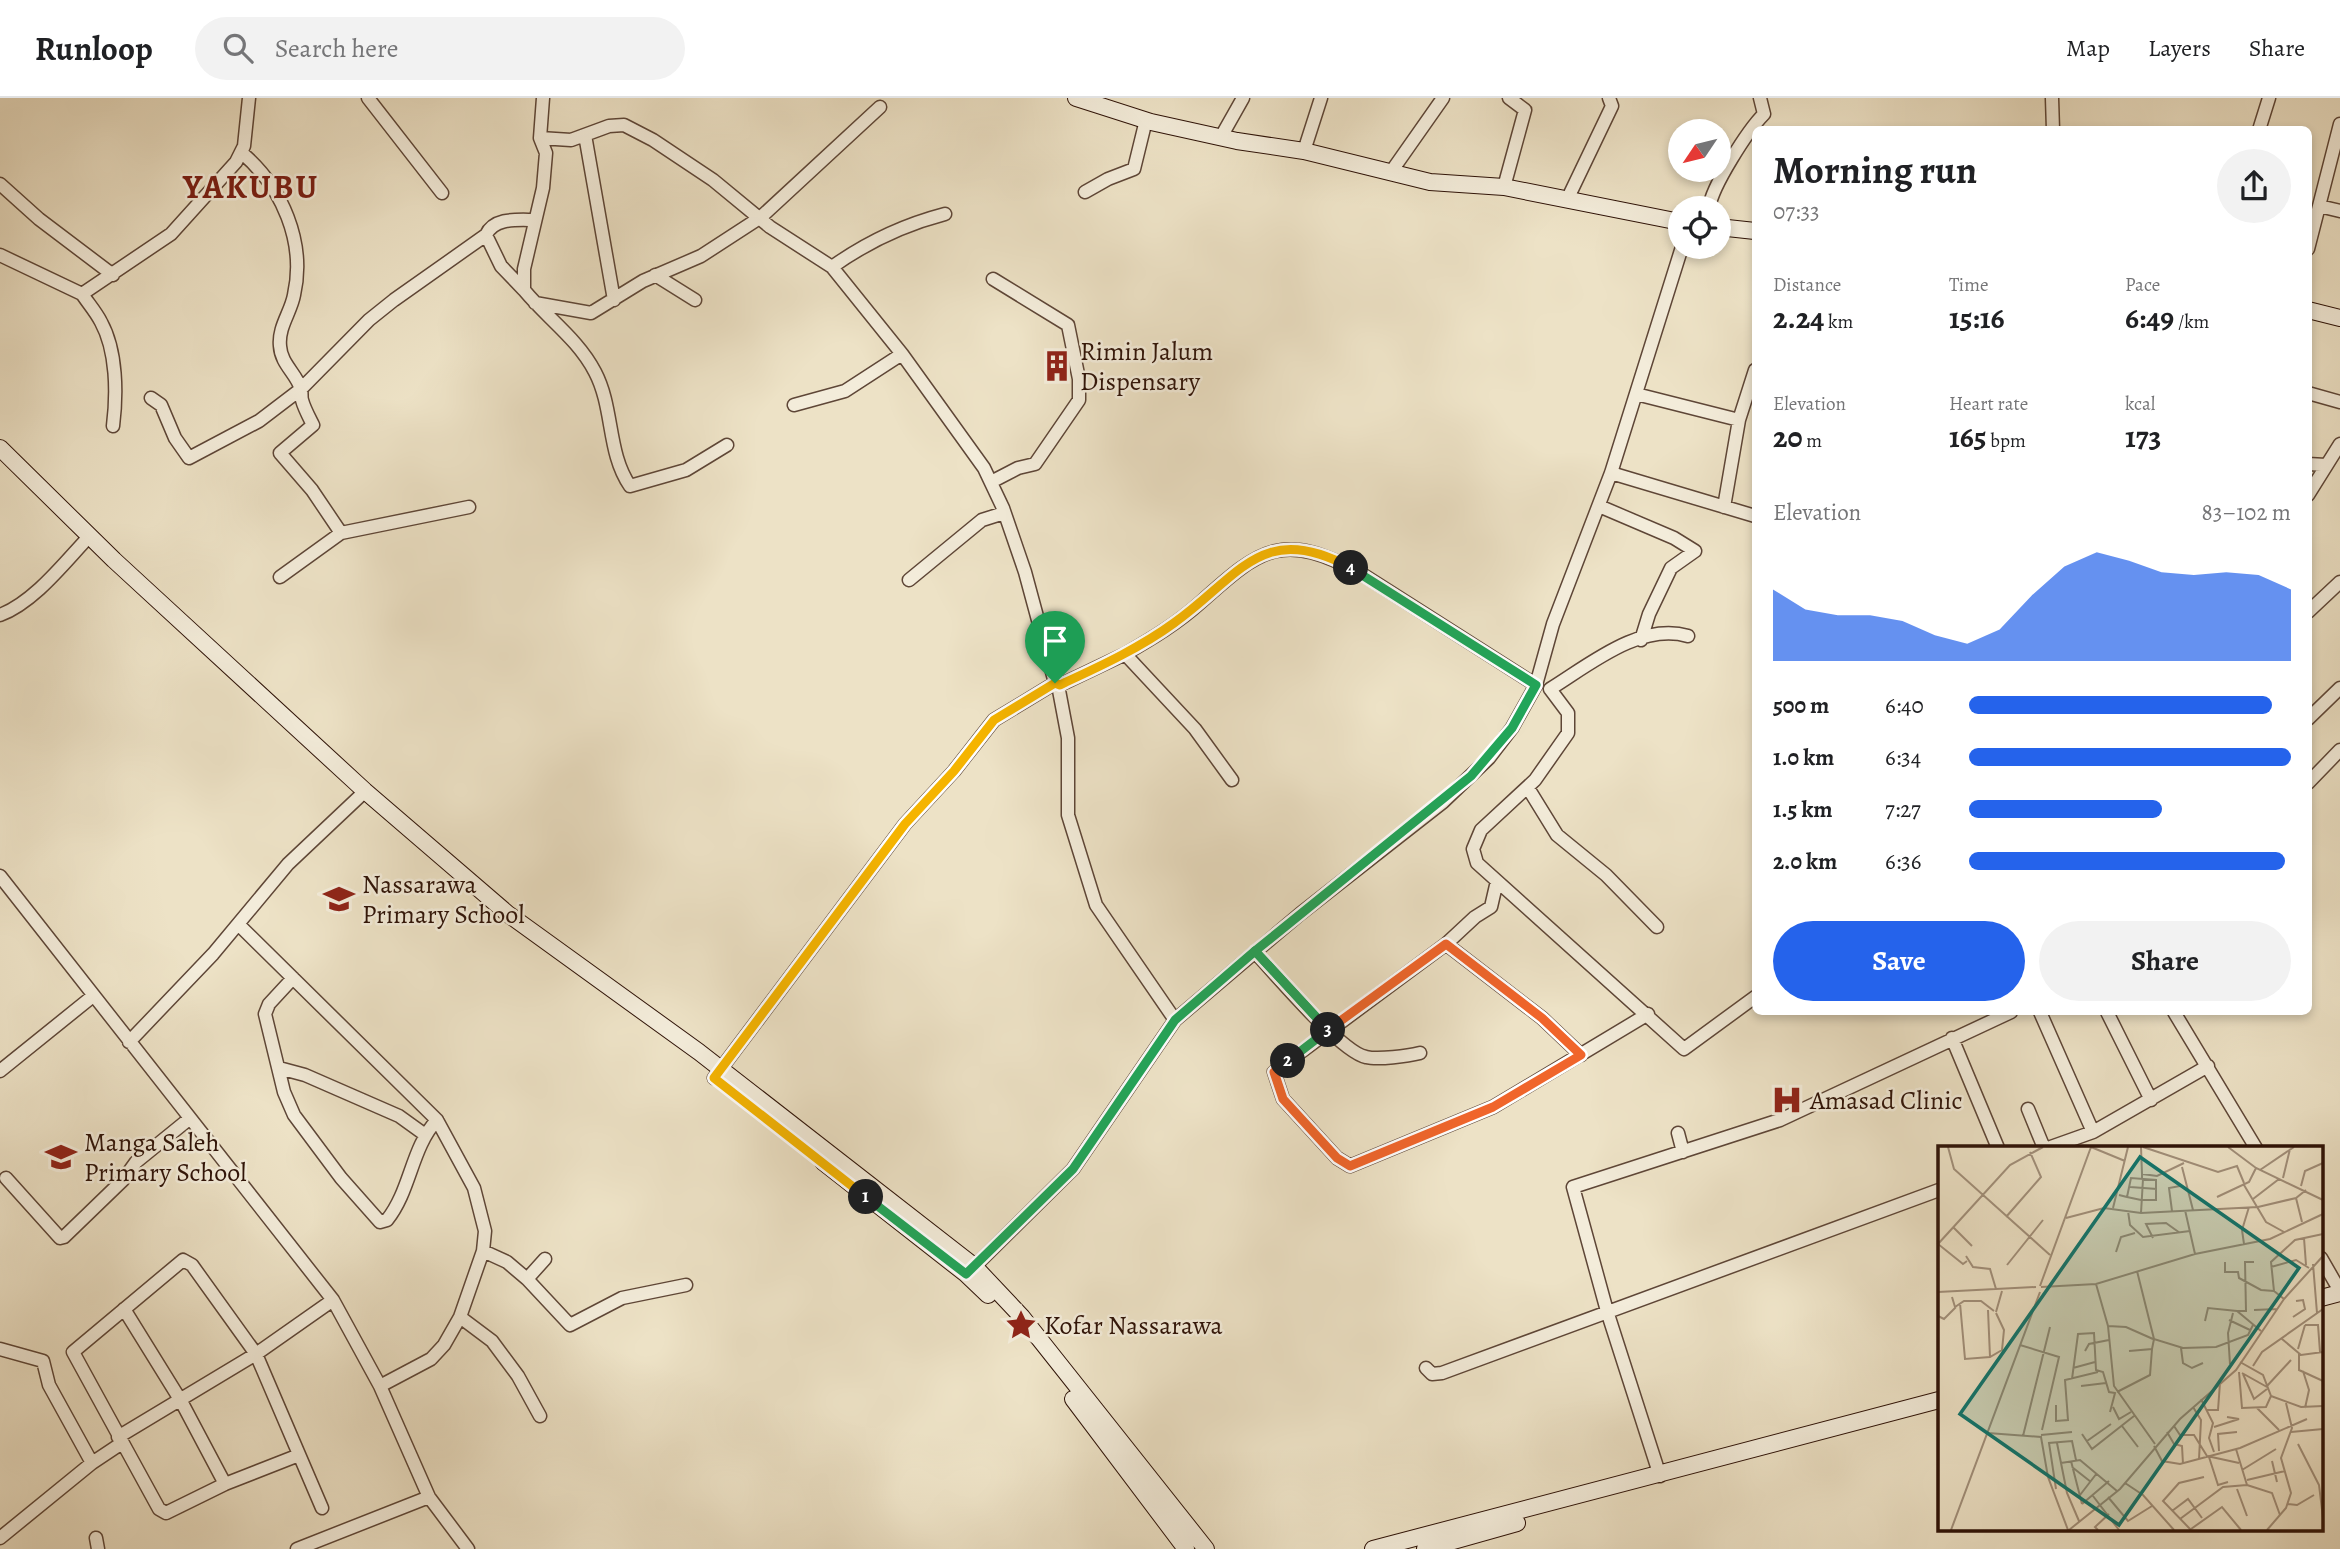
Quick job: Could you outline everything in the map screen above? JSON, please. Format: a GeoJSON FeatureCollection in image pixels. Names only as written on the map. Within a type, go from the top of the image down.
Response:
{"type":"FeatureCollection","features":[{"type":"Feature","properties":{"kind":"street"},"geometry":{"type":"LineString","coordinates":[[82,294],[113,275],[185,221],[242,153],[249,98]]}},
{"type":"Feature","properties":{"kind":"street"},"geometry":{"type":"LineString","coordinates":[[368,98],[442,193]]}},
{"type":"Feature","properties":{"kind":"street"},"geometry":{"type":"LineString","coordinates":[[524,290],[524,269],[543,188],[546,153],[540,138],[543,98]]}},
{"type":"Feature","properties":{"kind":"street"},"geometry":{"type":"LineString","coordinates":[[1076,98],[1146,120],[1221,137],[1304,151],[1430,183],[1504,187],[1668,220]]}},
{"type":"Feature","properties":{"kind":"street"},"geometry":{"type":"LineString","coordinates":[[1221,137],[1242,98]]}},
{"type":"Feature","properties":{"kind":"street"},"geometry":{"type":"LineString","coordinates":[[1304,151],[1321,98]]}},
{"type":"Feature","properties":{"kind":"street"},"geometry":{"type":"LineString","coordinates":[[1391,173],[1443,98]]}},
{"type":"Feature","properties":{"kind":"street"},"geometry":{"type":"LineString","coordinates":[[1504,187],[1525,110],[1509,98]]}},
{"type":"Feature","properties":{"kind":"street"},"geometry":{"type":"LineString","coordinates":[[1567,200],[1612,106],[1609,98]]}},
{"type":"Feature","properties":{"kind":"street"},"geometry":{"type":"LineString","coordinates":[[1754,126],[1765,114],[1760,98]]}},
{"type":"Feature","properties":{"kind":"street"},"geometry":{"type":"LineString","coordinates":[[2052,98],[2053,126]]}},
{"type":"Feature","properties":{"kind":"street"},"geometry":{"type":"LineString","coordinates":[[2260,126],[2269,98]]}},
{"type":"Feature","properties":{"kind":"street"},"geometry":{"type":"LineString","coordinates":[[535,303],[591,313],[655,275],[701,256],[761,217],[880,107]]}},
{"type":"Feature","properties":{"kind":"street"},"geometry":{"type":"LineString","coordinates":[[1085,192],[1108,178],[1134,169],[1146,120]]}},
{"type":"Feature","properties":{"kind":"street"},"geometry":{"type":"LineString","coordinates":[[540,138],[571,140],[609,126],[624,125],[663,146],[771,227],[832,267],[942,406],[991,482],[1025,572],[1068,738],[1068,815],[1096,905],[1175,1020]]}},
{"type":"Feature","properties":{"kind":"street"},"geometry":{"type":"LineString","coordinates":[[2312,233],[2339,126]]}},
{"type":"Feature","properties":{"kind":"street"},"geometry":{"type":"LineString","coordinates":[[1713,196],[1720,177],[1752,129]]}},
{"type":"Feature","properties":{"kind":"street"},"geometry":{"type":"LineString","coordinates":[[585,135],[614,300]]}},
{"type":"Feature","properties":{"kind":"street"},"geometry":{"type":"LineString","coordinates":[[242,153],[269,182],[289,217],[294,237],[295,294],[281,330],[279,345],[282,359],[301,390],[302,402],[313,425],[280,453],[312,490],[341,533]]}},
{"type":"Feature","properties":{"kind":"street"},"geometry":{"type":"LineString","coordinates":[[0,184],[39,219],[113,275]]}},
{"type":"Feature","properties":{"kind":"street"},"geometry":{"type":"LineString","coordinates":[[2319,205],[2340,211]]}},
{"type":"Feature","properties":{"kind":"street"},"geometry":{"type":"LineString","coordinates":[[832,267],[855,251],[906,224],[945,214]]}},
{"type":"Feature","properties":{"kind":"street"},"geometry":{"type":"LineString","coordinates":[[151,398],[161,405],[174,438],[189,458],[259,422],[301,390],[369,320],[486,235],[488,229],[503,221],[535,220]]}},
{"type":"Feature","properties":{"kind":"street"},"geometry":{"type":"LineString","coordinates":[[1731,229],[1752,231]]}},
{"type":"Feature","properties":{"kind":"street"},"geometry":{"type":"LineString","coordinates":[[486,235],[501,266],[576,342],[596,373],[606,402],[617,462],[630,486],[686,470],[727,445]]}},
{"type":"Feature","properties":{"kind":"street"},"geometry":{"type":"LineString","coordinates":[[0,255],[82,294],[103,323],[117,397],[113,426]]}},
{"type":"Feature","properties":{"kind":"street"},"geometry":{"type":"LineString","coordinates":[[970,1270],[1073,1169],[1175,1020],[1255,951],[1471,776],[1512,728],[1536,685],[1553,624],[1611,473],[1678,259]]}},
{"type":"Feature","properties":{"kind":"street"},"geometry":{"type":"LineString","coordinates":[[655,275],[695,300]]}},
{"type":"Feature","properties":{"kind":"street"},"geometry":{"type":"LineString","coordinates":[[991,482],[1018,468],[1035,464],[1079,400],[1079,379],[1068,325],[993,279]]}},
{"type":"Feature","properties":{"kind":"street"},"geometry":{"type":"LineString","coordinates":[[2312,311],[2340,318]]}},
{"type":"Feature","properties":{"kind":"street"},"geometry":{"type":"LineString","coordinates":[[794,405],[845,391],[902,354]]}},
{"type":"Feature","properties":{"kind":"street"},"geometry":{"type":"LineString","coordinates":[[1724,507],[1739,421],[1752,380]]}},
{"type":"Feature","properties":{"kind":"street"},"geometry":{"type":"LineString","coordinates":[[1636,394],[1739,421]]}},
{"type":"Feature","properties":{"kind":"street"},"geometry":{"type":"LineString","coordinates":[[2312,394],[2340,402]]}},
{"type":"Feature","properties":{"kind":"street"},"geometry":{"type":"LineString","coordinates":[[2312,488],[2340,444]]}},
{"type":"Feature","properties":{"kind":"street"},"geometry":{"type":"LineString","coordinates":[[0,448],[105,553],[365,790],[498,905],[970,1270],[1021,1317],[1206,1549]]}},
{"type":"Feature","properties":{"kind":"street"},"geometry":{"type":"LineString","coordinates":[[0,458],[84,542],[249,690],[359,797],[504,920],[717,1073]]}},
{"type":"Feature","properties":{"kind":"street"},"geometry":{"type":"LineString","coordinates":[[2312,464],[2326,465]]}},
{"type":"Feature","properties":{"kind":"street"},"geometry":{"type":"LineString","coordinates":[[1611,473],[1752,515]]}},
{"type":"Feature","properties":{"kind":"street"},"geometry":{"type":"LineString","coordinates":[[1599,506],[1674,538],[1695,551],[1671,568],[1649,614],[1641,640]]}},
{"type":"Feature","properties":{"kind":"street"},"geometry":{"type":"LineString","coordinates":[[280,577],[341,533],[469,507]]}},
{"type":"Feature","properties":{"kind":"street"},"geometry":{"type":"LineString","coordinates":[[909,580],[982,520],[1004,513]]}},
{"type":"Feature","properties":{"kind":"street"},"geometry":{"type":"LineString","coordinates":[[0,614],[11,610],[31,593],[84,542]]}},
{"type":"Feature","properties":{"kind":"street"},"geometry":{"type":"LineString","coordinates":[[717,1073],[905,824],[954,771],[994,720],[1056,684],[1125,654],[1176,622],[1240,566],[1270,552],[1293,549],[1333,558],[1536,685]]}},
{"type":"Feature","properties":{"kind":"street"},"geometry":{"type":"LineString","coordinates":[[2312,608],[2340,582]]}},
{"type":"Feature","properties":{"kind":"street"},"geometry":{"type":"LineString","coordinates":[[1688,636],[1670,631],[1617,645],[1550,688],[1568,713],[1568,733],[1528,788],[1481,830],[1473,849],[1477,863],[1684,1049],[1752,999]]}},
{"type":"Feature","properties":{"kind":"street"},"geometry":{"type":"LineString","coordinates":[[1125,654],[1195,729],[1232,780]]}},
{"type":"Feature","properties":{"kind":"street"},"geometry":{"type":"LineString","coordinates":[[2312,715],[2340,688]]}},
{"type":"Feature","properties":{"kind":"street"},"geometry":{"type":"LineString","coordinates":[[2312,779],[2340,750]]}},
{"type":"Feature","properties":{"kind":"street"},"geometry":{"type":"LineString","coordinates":[[1528,788],[1557,835],[1606,876],[1657,927]]}},
{"type":"Feature","properties":{"kind":"street"},"geometry":{"type":"LineString","coordinates":[[129,1042],[238,924],[288,864],[359,797]]}},
{"type":"Feature","properties":{"kind":"street"},"geometry":{"type":"LineString","coordinates":[[0,876],[333,1300],[380,1386],[429,1497],[468,1549]]}},
{"type":"Feature","properties":{"kind":"street"},"geometry":{"type":"LineString","coordinates":[[1497,881],[1491,907],[1475,917],[1446,944],[1274,1072],[1283,1099],[1337,1158],[1350,1166],[1493,1107],[1648,1014]]}},
{"type":"Feature","properties":{"kind":"street"},"geometry":{"type":"LineString","coordinates":[[238,924],[437,1120],[474,1188],[485,1231],[483,1251],[460,1317],[444,1345],[431,1359],[380,1386]]}},
{"type":"Feature","properties":{"kind":"street"},"geometry":{"type":"LineString","coordinates":[[1446,944],[1542,1018],[1581,1055]]}},
{"type":"Feature","properties":{"kind":"street"},"geometry":{"type":"LineString","coordinates":[[1255,951],[1328,1030],[1365,1058],[1404,1057],[1420,1053]]}},
{"type":"Feature","properties":{"kind":"street"},"geometry":{"type":"LineString","coordinates":[[293,978],[269,1004],[265,1014],[284,1092],[294,1115],[341,1178],[380,1222],[387,1220],[402,1197],[424,1134],[437,1120]]}},
{"type":"Feature","properties":{"kind":"street"},"geometry":{"type":"LineString","coordinates":[[0,1071],[93,996]]}},
{"type":"Feature","properties":{"kind":"street"},"geometry":{"type":"LineString","coordinates":[[1660,1476],[1607,1311],[1573,1188],[1780,1120],[2004,1015]]}},
{"type":"Feature","properties":{"kind":"street"},"geometry":{"type":"LineString","coordinates":[[2041,1015],[2093,1132]]}},
{"type":"Feature","properties":{"kind":"street"},"geometry":{"type":"LineString","coordinates":[[2108,1015],[2151,1100]]}},
{"type":"Feature","properties":{"kind":"street"},"geometry":{"type":"LineString","coordinates":[[2176,1015],[2255,1146]]}},
{"type":"Feature","properties":{"kind":"street"},"geometry":{"type":"LineString","coordinates":[[1952,1038],[1997,1146]]}},
{"type":"Feature","properties":{"kind":"street"},"geometry":{"type":"LineString","coordinates":[[2052,1146],[2093,1132],[2208,1066]]}},
{"type":"Feature","properties":{"kind":"street"},"geometry":{"type":"LineString","coordinates":[[279,1068],[305,1075],[399,1116],[424,1134]]}},
{"type":"Feature","properties":{"kind":"street"},"geometry":{"type":"LineString","coordinates":[[2028,1109],[2045,1146]]}},
{"type":"Feature","properties":{"kind":"street"},"geometry":{"type":"LineString","coordinates":[[6,1178],[50,1229],[60,1238],[64,1237],[123,1180],[136,1163],[189,1119]]}},
{"type":"Feature","properties":{"kind":"street"},"geometry":{"type":"LineString","coordinates":[[1678,1133],[1683,1152]]}},
{"type":"Feature","properties":{"kind":"street"},"geometry":{"type":"LineString","coordinates":[[1426,1368],[1432,1374],[1442,1373],[1938,1190]]}},
{"type":"Feature","properties":{"kind":"street"},"geometry":{"type":"LineString","coordinates":[[483,1251],[507,1262],[527,1279],[570,1325],[622,1298],[686,1285]]}},
{"type":"Feature","properties":{"kind":"street"},"geometry":{"type":"LineString","coordinates":[[527,1279],[545,1259]]}},
{"type":"Feature","properties":{"kind":"street"},"geometry":{"type":"LineString","coordinates":[[299,1455],[225,1484],[166,1513],[159,1509],[73,1352],[183,1260],[192,1265],[256,1354],[322,1508]]}},
{"type":"Feature","properties":{"kind":"street"},"geometry":{"type":"LineString","coordinates":[[2322,1260],[2340,1292],[2322,1298]]}},
{"type":"Feature","properties":{"kind":"street"},"geometry":{"type":"LineString","coordinates":[[970,1270],[1015,1322],[1186,1549]]}},
{"type":"Feature","properties":{"kind":"street"},"geometry":{"type":"LineString","coordinates":[[0,1538],[120,1440],[256,1354],[333,1300]]}},
{"type":"Feature","properties":{"kind":"street"},"geometry":{"type":"LineString","coordinates":[[2322,1309],[2340,1304]]}},
{"type":"Feature","properties":{"kind":"street"},"geometry":{"type":"LineString","coordinates":[[124,1309],[181,1401],[225,1484]]}},
{"type":"Feature","properties":{"kind":"street"},"geometry":{"type":"LineString","coordinates":[[460,1317],[492,1341],[518,1376],[540,1416]]}},
{"type":"Feature","properties":{"kind":"street"},"geometry":{"type":"LineString","coordinates":[[0,1349],[43,1362],[49,1385],[92,1463]]}},
{"type":"Feature","properties":{"kind":"street"},"geometry":{"type":"LineString","coordinates":[[1373,1549],[1660,1476],[1938,1400]]}},
{"type":"Feature","properties":{"kind":"street"},"geometry":{"type":"LineString","coordinates":[[1425,1549],[1938,1407]]}},
{"type":"Feature","properties":{"kind":"street"},"geometry":{"type":"LineString","coordinates":[[297,1549],[429,1497]]}},
{"type":"Feature","properties":{"kind":"place","name":"Rimin Jalum Dispensary"},"geometry":{"type":"Point","coordinates":[1057,366]}},
{"type":"Feature","properties":{"kind":"place","name":"Nassarawa Primary School"},"geometry":{"type":"Point","coordinates":[339,899]}},
{"type":"Feature","properties":{"kind":"place","name":"Amasad Clinic"},"geometry":{"type":"Point","coordinates":[1787,1100]}},
{"type":"Feature","properties":{"kind":"place","name":"Manga Saleh Primary School"},"geometry":{"type":"Point","coordinates":[61,1157]}},
{"type":"Feature","properties":{"kind":"place","name":"Kofar Nassarawa"},"geometry":{"type":"Point","coordinates":[1021,1325]}},
{"type":"Feature","properties":{"kind":"district","name":"YAKUBU"},"geometry":{"type":"Point","coordinates":[251,186]}},
{"type":"Feature","properties":{"kind":"route"},"geometry":{"type":"LineString","coordinates":[[1055,683],[994,720],[954,771],[905,824],[714,1078],[966,1274],[1073,1169],[1123,1100],[1175,1020],[1255,951],[1328,1030],[1274,1072],[1283,1099],[1337,1158],[1350,1166],[1493,1107],[1581,1055],[1542,1018],[1446,944],[1328,1030],[1291,991],[1255,951],[1443,802],[1471,776],[1512,728],[1536,685],[1362,574],[1333,558],[1293,549],[1270,552],[1240,566],[1176,622],[1152,638],[1060,685],[1055,683]]}}]}
